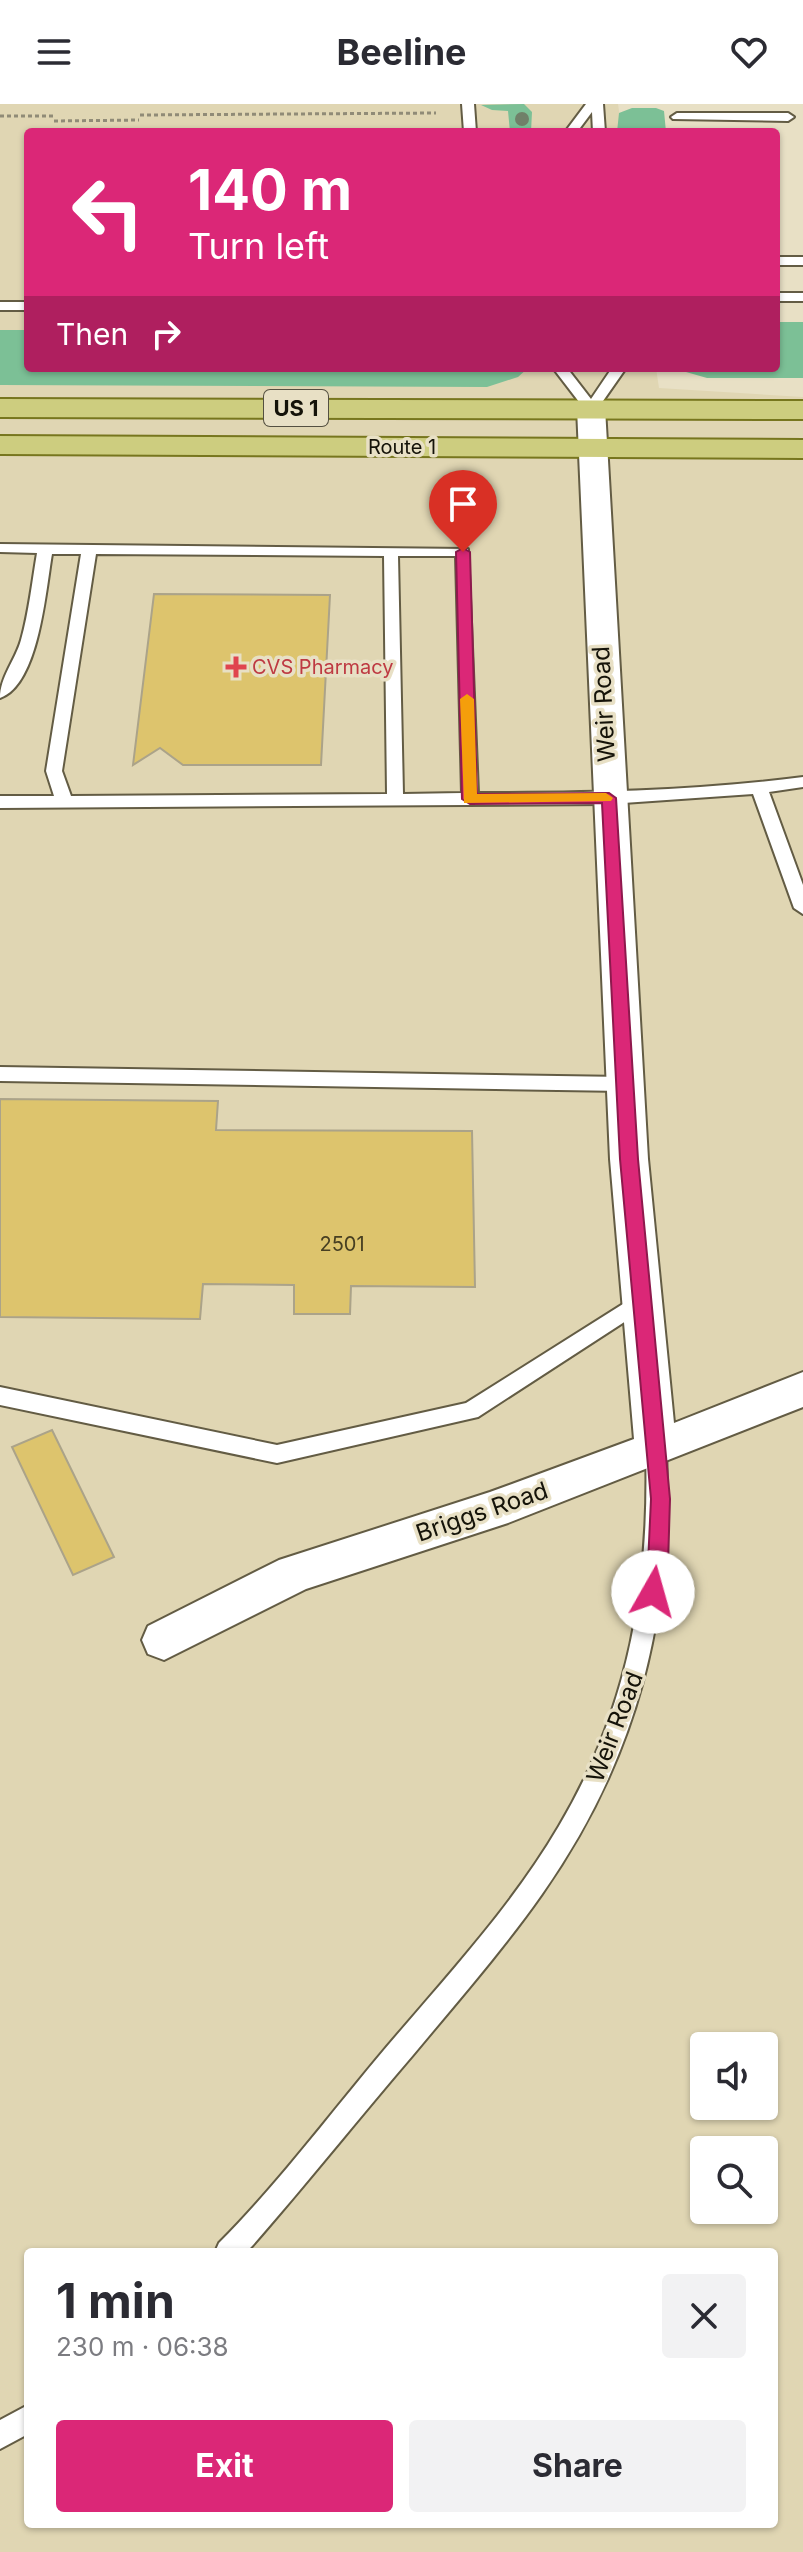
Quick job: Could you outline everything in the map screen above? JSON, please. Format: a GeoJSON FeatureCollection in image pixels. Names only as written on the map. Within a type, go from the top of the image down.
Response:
{"type":"FeatureCollection","features":[{"type":"Feature","properties":{"kind":"main road","name":"Route 1"},"geometry":{"type":"LineString","coordinates":[[0,408],[803,410]]}},
{"type":"Feature","properties":{"kind":"main road","name":"Route 1"},"geometry":{"type":"LineString","coordinates":[[0,445],[803,449]]}},
{"type":"Feature","properties":{"kind":"street","name":"Weir Road"},"geometry":{"type":"LineString","coordinates":[[591,408],[624,1084],[656,1449]]}},
{"type":"Feature","properties":{"kind":"street","name":"Briggs Road"},"geometry":{"type":"LineString","coordinates":[[164,1640],[294,1574],[493,1510],[656,1449],[803,1389]]}},
{"type":"Feature","properties":{"kind":"lane"},"geometry":{"type":"LineString","coordinates":[[574,128],[594,104]]}},
{"type":"Feature","properties":{"kind":"lane"},"geometry":{"type":"LineString","coordinates":[[594,104],[598,128]]}},
{"type":"Feature","properties":{"kind":"lane"},"geometry":{"type":"LineString","coordinates":[[674,104],[679,128]]}},
{"type":"Feature","properties":{"kind":"lane"},"geometry":{"type":"LineString","coordinates":[[468,108],[470,128]]}},
{"type":"Feature","properties":{"kind":"lane"},"geometry":{"type":"LineString","coordinates":[[677,117],[788,117]]}},
{"type":"Feature","properties":{"kind":"lane"},"geometry":{"type":"LineString","coordinates":[[780,261],[803,261]]}},
{"type":"Feature","properties":{"kind":"lane"},"geometry":{"type":"LineString","coordinates":[[780,297],[803,297]]}},
{"type":"Feature","properties":{"kind":"lane"},"geometry":{"type":"LineString","coordinates":[[0,306],[24,306]]}},
{"type":"Feature","properties":{"kind":"lane"},"geometry":{"type":"LineString","coordinates":[[563,372],[591,408],[616,372]]}},
{"type":"Feature","properties":{"kind":"lane"},"geometry":{"type":"LineString","coordinates":[[0,548],[463,552],[470,799]]}},
{"type":"Feature","properties":{"kind":"lane"},"geometry":{"type":"LineString","coordinates":[[0,693],[19,666],[28,645],[45,549]]}},
{"type":"Feature","properties":{"kind":"lane"},"geometry":{"type":"LineString","coordinates":[[65,803],[54,771],[89,550]]}},
{"type":"Feature","properties":{"kind":"lane"},"geometry":{"type":"LineString","coordinates":[[391,551],[395,800]]}},
{"type":"Feature","properties":{"kind":"lane"},"geometry":{"type":"LineString","coordinates":[[0,802],[609,798],[803,782]]}},
{"type":"Feature","properties":{"kind":"lane"},"geometry":{"type":"LineString","coordinates":[[759,788],[803,908]]}},
{"type":"Feature","properties":{"kind":"lane"},"geometry":{"type":"LineString","coordinates":[[0,1074],[624,1084]]}},
{"type":"Feature","properties":{"kind":"lane"},"geometry":{"type":"LineString","coordinates":[[0,1396],[277,1454],[471,1411],[642,1300]]}},
{"type":"Feature","properties":{"kind":"lane","name":"Weir Road"},"geometry":{"type":"LineString","coordinates":[[231,2248],[416,2031],[535,1884],[580,1813],[616,1739],[644,1649],[658,1564],[660,1499],[656,1449]]}},
{"type":"Feature","properties":{"kind":"lane"},"geometry":{"type":"LineString","coordinates":[[0,2435],[24,2421]]}},
{"type":"Feature","properties":{"kind":"path"},"geometry":{"type":"LineString","coordinates":[[0,116],[139,118],[468,108]]}},
{"type":"Feature","properties":{"kind":"shaded area"},"geometry":{"type":"Polygon","coordinates":[[[0,104],[618,104],[621,128],[24,128],[24,372],[657,372],[659,388],[803,397],[803,2552],[0,2552],[0,104]]]}},
{"type":"Feature","properties":{"kind":"green space"},"geometry":{"type":"Polygon","coordinates":[[[524,104],[532,112],[531,128],[510,128],[508,111],[492,110],[481,105],[524,104]]]}},
{"type":"Feature","properties":{"kind":"green space"},"geometry":{"type":"Polygon","coordinates":[[[632,108],[664,111],[666,128],[617,128],[619,113],[632,108]]]}},
{"type":"Feature","properties":{"kind":"green space"},"geometry":{"type":"Polygon","coordinates":[[[780,322],[803,322],[803,378],[707,378],[686,372],[780,372],[780,322]]]}},
{"type":"Feature","properties":{"kind":"green space"},"geometry":{"type":"Polygon","coordinates":[[[0,330],[24,330],[24,372],[524,372],[518,377],[487,387],[0,385],[0,330]]]}},
{"type":"Feature","properties":{"kind":"building","name":"CVS Pharmacy"},"geometry":{"type":"Polygon","coordinates":[[[154,594],[330,595],[321,765],[183,765],[160,748],[133,765],[154,594]]]}},
{"type":"Feature","properties":{"kind":"building"},"geometry":{"type":"Polygon","coordinates":[[[0,1099],[218,1101],[216,1130],[472,1131],[475,1287],[351,1286],[350,1314],[294,1314],[294,1285],[203,1284],[200,1319],[0,1317],[0,1099]]]}},
{"type":"Feature","properties":{"kind":"building"},"geometry":{"type":"Polygon","coordinates":[[[52,1430],[114,1557],[73,1575],[12,1447],[52,1430]]]}},
{"type":"Feature","properties":{"kind":"slow traffic"},"geometry":{"type":"LineString","coordinates":[[467,699],[470,799],[606,798]]}},
{"type":"Feature","properties":{"kind":"place","name":"CVS Pharmacy"},"geometry":{"type":"Point","coordinates":[236,667]}},
{"type":"Feature","properties":{"kind":"route"},"geometry":{"type":"LineString","coordinates":[[463,552],[470,799],[609,798],[629,1159],[660,1499],[658,1564],[653,1592]]}}]}
